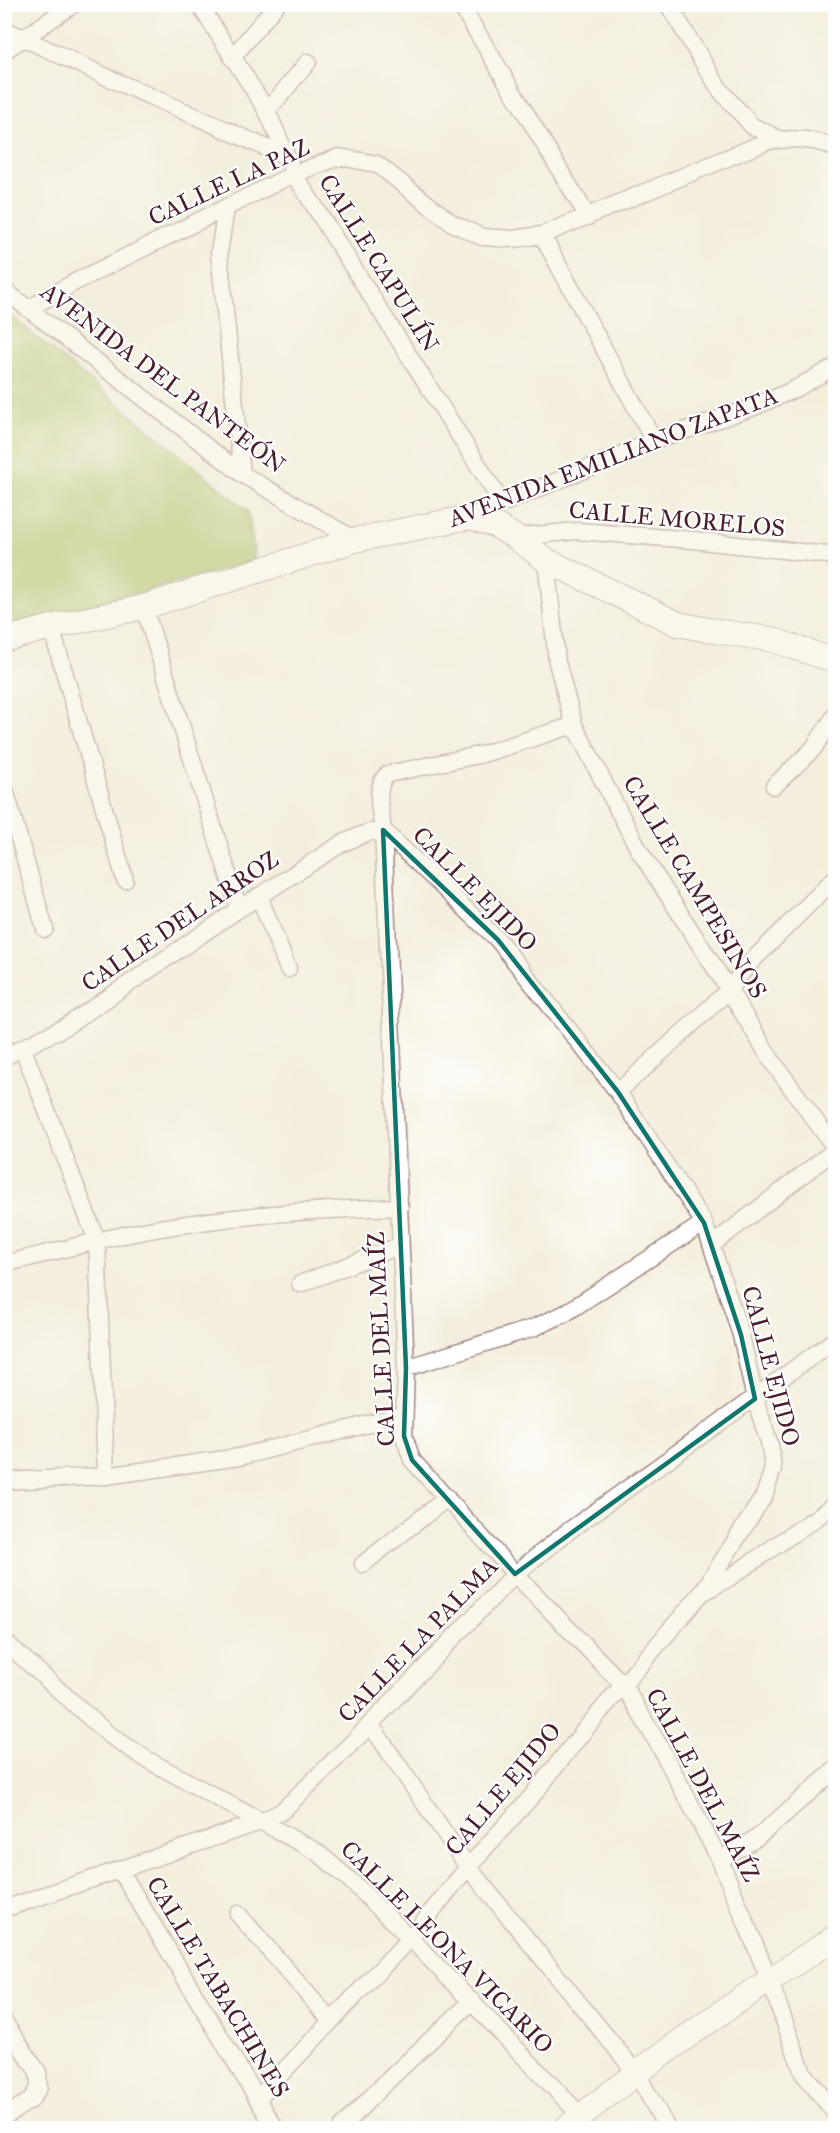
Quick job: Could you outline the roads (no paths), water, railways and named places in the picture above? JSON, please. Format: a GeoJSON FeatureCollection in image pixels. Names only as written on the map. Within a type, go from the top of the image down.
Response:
{"type":"FeatureCollection","features":[{"type":"Feature","properties":{"kind":"main road","name":"AVENIDA EMILIANO ZAPATA"},"geometry":{"type":"LineString","coordinates":[[4,640],[51,627],[144,607],[355,540],[470,516]]}},
{"type":"Feature","properties":{"kind":"main road"},"geometry":{"type":"LineString","coordinates":[[470,516],[495,525],[546,560],[678,624],[770,639],[836,661]]}},
{"type":"Feature","properties":{"kind":"main road"},"geometry":{"type":"LineString","coordinates":[[574,2122],[769,1979],[836,1937]]}},
{"type":"Feature","properties":{"kind":"street"},"geometry":{"type":"LineString","coordinates":[[4,51],[74,4]]}},
{"type":"Feature","properties":{"kind":"street","name":"CALLE CAPULÍN"},"geometry":{"type":"LineString","coordinates":[[199,4],[267,111],[294,174],[502,503]]}},
{"type":"Feature","properties":{"kind":"street"},"geometry":{"type":"LineString","coordinates":[[232,58],[277,4]]}},
{"type":"Feature","properties":{"kind":"street"},"geometry":{"type":"LineString","coordinates":[[460,4],[588,217]]}},
{"type":"Feature","properties":{"kind":"street"},"geometry":{"type":"LineString","coordinates":[[668,4],[720,90],[752,126],[779,139],[815,142],[836,149]]}},
{"type":"Feature","properties":{"kind":"street"},"geometry":{"type":"LineString","coordinates":[[4,30],[287,157]]}},
{"type":"Feature","properties":{"kind":"street"},"geometry":{"type":"LineString","coordinates":[[267,111],[308,62]]}},
{"type":"Feature","properties":{"kind":"street","name":"CALLE LA PAZ"},"geometry":{"type":"LineString","coordinates":[[30,309],[75,282],[294,174],[339,157],[378,164],[452,223],[483,237],[513,239],[542,235],[755,145],[779,139]]}},
{"type":"Feature","properties":{"kind":"street"},"geometry":{"type":"LineString","coordinates":[[226,208],[219,253],[242,474]]}},
{"type":"Feature","properties":{"kind":"street"},"geometry":{"type":"LineString","coordinates":[[542,235],[654,441]]}},
{"type":"Feature","properties":{"kind":"street","name":"AVENIDA DEL PANTEÓN"},"geometry":{"type":"LineString","coordinates":[[4,290],[242,474],[355,540]]}},
{"type":"Feature","properties":{"kind":"street","name":"AVENIDA EMILIANO ZAPATA"},"geometry":{"type":"LineString","coordinates":[[470,516],[654,441],[754,407],[795,389],[836,366]]}},
{"type":"Feature","properties":{"kind":"street","name":"CALLE MORELOS"},"geometry":{"type":"LineString","coordinates":[[515,537],[578,531],[660,537],[836,556]]}},
{"type":"Feature","properties":{"kind":"street","name":"CALLE CAMPESINOS"},"geometry":{"type":"LineString","coordinates":[[546,560],[557,662],[574,725],[639,850],[772,1060],[835,1149]]}},
{"type":"Feature","properties":{"kind":"street"},"geometry":{"type":"LineString","coordinates":[[144,607],[239,909]]}},
{"type":"Feature","properties":{"kind":"street"},"geometry":{"type":"LineString","coordinates":[[51,627],[125,880]]}},
{"type":"Feature","properties":{"kind":"street"},"geometry":{"type":"LineString","coordinates":[[774,786],[813,749],[836,714]]}},
{"type":"Feature","properties":{"kind":"street","name":"CALLE DEL MAÍZ"},"geometry":{"type":"LineString","coordinates":[[574,725],[483,753],[388,774],[380,783],[406,1368],[404,1436],[412,1460],[515,1574],[624,1686],[660,1747],[720,1860],[769,1979],[803,2073],[836,2114]]}},
{"type":"Feature","properties":{"kind":"street"},"geometry":{"type":"LineString","coordinates":[[4,786],[45,929]]}},
{"type":"Feature","properties":{"kind":"street","name":"CALLE DEL ARROZ"},"geometry":{"type":"LineString","coordinates":[[4,1057],[65,1027],[239,909],[341,844],[366,833],[383,830]]}},
{"type":"Feature","properties":{"kind":"street","name":"CALLE EJIDO"},"geometry":{"type":"LineString","coordinates":[[258,2098],[410,1938],[701,1594],[764,1496],[773,1469],[770,1445],[755,1399],[741,1335],[704,1223],[618,1092],[498,940],[383,830]]}},
{"type":"Feature","properties":{"kind":"street"},"geometry":{"type":"LineString","coordinates":[[618,1092],[729,990],[747,966],[836,877]]}},
{"type":"Feature","properties":{"kind":"street"},"geometry":{"type":"LineString","coordinates":[[259,896],[288,969]]}},
{"type":"Feature","properties":{"kind":"street"},"geometry":{"type":"LineString","coordinates":[[23,1049],[97,1241],[106,1476]]}},
{"type":"Feature","properties":{"kind":"street"},"geometry":{"type":"LineString","coordinates":[[712,1245],[835,1149]]}},
{"type":"Feature","properties":{"kind":"street"},"geometry":{"type":"LineString","coordinates":[[4,1264],[97,1241],[179,1225],[325,1209],[400,1207]]}},
{"type":"Feature","properties":{"kind":"street"},"geometry":{"type":"LineString","coordinates":[[406,1368],[533,1328],[564,1314],[704,1223]]}},
{"type":"Feature","properties":{"kind":"street"},"geometry":{"type":"LineString","coordinates":[[300,1284],[399,1246]]}},
{"type":"Feature","properties":{"kind":"street","name":"CALLE LA PALMA"},"geometry":{"type":"LineString","coordinates":[[4,1909],[263,1821],[281,1812],[515,1574],[567,1532],[836,1340]]}},
{"type":"Feature","properties":{"kind":"street"},"geometry":{"type":"LineString","coordinates":[[4,1480],[106,1476],[239,1457],[404,1415]]}},
{"type":"Feature","properties":{"kind":"street"},"geometry":{"type":"LineString","coordinates":[[363,1564],[447,1498]]}},
{"type":"Feature","properties":{"kind":"street"},"geometry":{"type":"LineString","coordinates":[[701,1594],[729,1578],[836,1504]]}},
{"type":"Feature","properties":{"kind":"street","name":"CALLE LEONA VICARIO"},"geometry":{"type":"LineString","coordinates":[[4,1641],[108,1734],[146,1759],[317,1852],[350,1880],[472,2001],[574,2122]]}},
{"type":"Feature","properties":{"kind":"street"},"geometry":{"type":"LineString","coordinates":[[370,1724],[468,1867],[637,2074],[667,2128]]}},
{"type":"Feature","properties":{"kind":"street"},"geometry":{"type":"LineString","coordinates":[[720,1860],[757,1838],[836,1769]]}},
{"type":"Feature","properties":{"kind":"street","name":"CALLE TABACHINES"},"geometry":{"type":"LineString","coordinates":[[120,1870],[275,2128]]}},
{"type":"Feature","properties":{"kind":"street"},"geometry":{"type":"LineString","coordinates":[[238,1914],[331,2021]]}},
{"type":"Feature","properties":{"kind":"street"},"geometry":{"type":"LineString","coordinates":[[340,2128],[472,2001]]}},
{"type":"Feature","properties":{"kind":"street"},"geometry":{"type":"LineString","coordinates":[[4,2022],[38,2072],[39,2088],[31,2100],[4,2117]]}}]}
